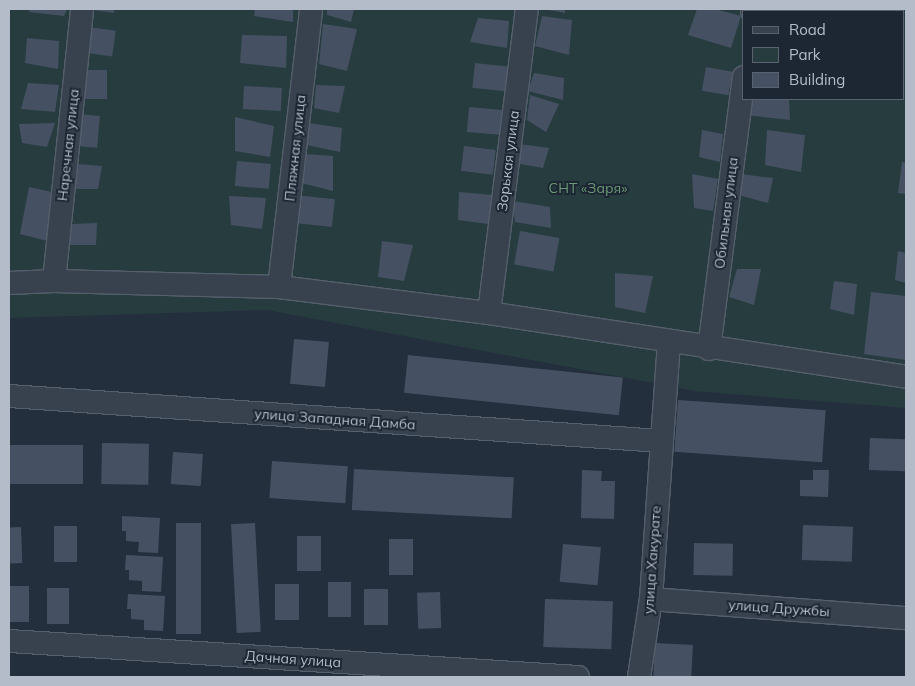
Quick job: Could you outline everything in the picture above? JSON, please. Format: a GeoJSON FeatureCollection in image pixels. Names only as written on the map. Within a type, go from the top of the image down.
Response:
{"type":"FeatureCollection","features":[{"type":"Feature","properties":{"kind":"street","name":"Наречная улица"},"geometry":{"type":"LineString","coordinates":[[54,281],[82,9]]}},
{"type":"Feature","properties":{"kind":"street","name":"Пляжная улица"},"geometry":{"type":"LineString","coordinates":[[280,287],[311,9]]}},
{"type":"Feature","properties":{"kind":"street","name":"Зорькая улица"},"geometry":{"type":"LineString","coordinates":[[489,313],[527,9]]}},
{"type":"Feature","properties":{"kind":"street","name":"Обильная улица"},"geometry":{"type":"LineString","coordinates":[[709,348],[742,92]]}},
{"type":"Feature","properties":{"kind":"street"},"geometry":{"type":"LineString","coordinates":[[9,283],[54,281],[280,287],[489,313],[906,377]]}},
{"type":"Feature","properties":{"kind":"street","name":"улица Хакурате"},"geometry":{"type":"LineString","coordinates":[[639,677],[651,599],[660,441],[669,341]]}},
{"type":"Feature","properties":{"kind":"street","name":"улица Западная Дамба"},"geometry":{"type":"LineString","coordinates":[[9,396],[660,441]]}},
{"type":"Feature","properties":{"kind":"street","name":"улица Дружбы"},"geometry":{"type":"LineString","coordinates":[[651,599],[906,618]]}},
{"type":"Feature","properties":{"kind":"street","name":"Дачная улица"},"geometry":{"type":"LineString","coordinates":[[9,641],[578,677]]}},
{"type":"Feature","properties":{"kind":"green space","name":"СНТ «Заря»"},"geometry":{"type":"Polygon","coordinates":[[[9,9],[906,9],[906,408],[695,391],[267,310],[9,318],[9,9]]]}},
{"type":"Feature","properties":{"kind":"building"},"geometry":{"type":"Polygon","coordinates":[[[30,9],[67,9],[64,16],[29,12],[30,9]]]}},
{"type":"Feature","properties":{"kind":"building"},"geometry":{"type":"Polygon","coordinates":[[[114,9],[114,13],[93,10],[114,9]]]}},
{"type":"Feature","properties":{"kind":"building"},"geometry":{"type":"Polygon","coordinates":[[[255,9],[293,9],[293,22],[254,16],[255,9]]]}},
{"type":"Feature","properties":{"kind":"building"},"geometry":{"type":"Polygon","coordinates":[[[327,9],[354,9],[351,22],[327,15],[327,9]]]}},
{"type":"Feature","properties":{"kind":"building"},"geometry":{"type":"Polygon","coordinates":[[[543,9],[565,9],[565,13],[543,9]]]}},
{"type":"Feature","properties":{"kind":"building"},"geometry":{"type":"Polygon","coordinates":[[[697,9],[715,9],[741,16],[731,48],[688,35],[697,9]]]}},
{"type":"Feature","properties":{"kind":"building"},"geometry":{"type":"Polygon","coordinates":[[[542,16],[572,20],[569,55],[535,46],[542,16]]]}},
{"type":"Feature","properties":{"kind":"building"},"geometry":{"type":"Polygon","coordinates":[[[478,18],[509,21],[507,48],[470,42],[478,18]]]}},
{"type":"Feature","properties":{"kind":"building"},"geometry":{"type":"Polygon","coordinates":[[[323,24],[357,29],[347,71],[319,64],[323,24]]]}},
{"type":"Feature","properties":{"kind":"building"},"geometry":{"type":"Polygon","coordinates":[[[89,27],[116,31],[112,57],[85,53],[89,27]]]}},
{"type":"Feature","properties":{"kind":"building"},"geometry":{"type":"Polygon","coordinates":[[[242,35],[287,36],[286,68],[240,63],[242,35]]]}},
{"type":"Feature","properties":{"kind":"building"},"geometry":{"type":"Polygon","coordinates":[[[27,38],[59,41],[58,69],[25,63],[27,38]]]}},
{"type":"Feature","properties":{"kind":"building"},"geometry":{"type":"Polygon","coordinates":[[[475,63],[513,67],[510,92],[472,88],[475,63]]]}},
{"type":"Feature","properties":{"kind":"building"},"geometry":{"type":"Polygon","coordinates":[[[706,67],[733,72],[728,95],[702,91],[706,67]]]}},
{"type":"Feature","properties":{"kind":"building"},"geometry":{"type":"Polygon","coordinates":[[[83,70],[107,70],[107,99],[83,99],[83,70]]]}},
{"type":"Feature","properties":{"kind":"building"},"geometry":{"type":"Polygon","coordinates":[[[534,73],[564,78],[563,100],[528,91],[534,73]]]}},
{"type":"Feature","properties":{"kind":"building"},"geometry":{"type":"Polygon","coordinates":[[[28,83],[59,85],[55,112],[21,109],[28,83]]]}},
{"type":"Feature","properties":{"kind":"building"},"geometry":{"type":"Polygon","coordinates":[[[316,85],[345,86],[339,113],[314,108],[316,85]]]}},
{"type":"Feature","properties":{"kind":"building"},"geometry":{"type":"Polygon","coordinates":[[[244,86],[282,88],[281,111],[243,109],[244,86]]]}},
{"type":"Feature","properties":{"kind":"building"},"geometry":{"type":"Polygon","coordinates":[[[530,95],[559,104],[546,132],[527,120],[530,95]]]}},
{"type":"Feature","properties":{"kind":"building"},"geometry":{"type":"Polygon","coordinates":[[[748,100],[789,100],[790,120],[745,115],[748,100]]]}},
{"type":"Feature","properties":{"kind":"building"},"geometry":{"type":"Polygon","coordinates":[[[469,107],[505,110],[503,135],[467,132],[469,107]]]}},
{"type":"Feature","properties":{"kind":"building"},"geometry":{"type":"Polygon","coordinates":[[[78,114],[100,116],[97,148],[75,146],[78,114]]]}},
{"type":"Feature","properties":{"kind":"building"},"geometry":{"type":"Polygon","coordinates":[[[235,117],[274,126],[270,157],[235,151],[235,117]]]}},
{"type":"Feature","properties":{"kind":"building"},"geometry":{"type":"Polygon","coordinates":[[[55,123],[47,147],[22,143],[19,124],[55,123]]]}},
{"type":"Feature","properties":{"kind":"building"},"geometry":{"type":"Polygon","coordinates":[[[309,123],[342,128],[340,152],[307,145],[309,123]]]}},
{"type":"Feature","properties":{"kind":"building"},"geometry":{"type":"Polygon","coordinates":[[[702,130],[723,134],[720,162],[699,157],[702,130]]]}},
{"type":"Feature","properties":{"kind":"building"},"geometry":{"type":"Polygon","coordinates":[[[767,130],[805,135],[801,172],[765,165],[767,130]]]}},
{"type":"Feature","properties":{"kind":"building"},"geometry":{"type":"Polygon","coordinates":[[[519,144],[549,148],[543,168],[515,163],[519,144]]]}},
{"type":"Feature","properties":{"kind":"building"},"geometry":{"type":"Polygon","coordinates":[[[464,146],[496,150],[493,175],[461,171],[464,146]]]}},
{"type":"Feature","properties":{"kind":"building"},"geometry":{"type":"Polygon","coordinates":[[[305,154],[333,156],[333,191],[297,182],[305,154]]]}},
{"type":"Feature","properties":{"kind":"building"},"geometry":{"type":"Polygon","coordinates":[[[237,161],[271,164],[269,189],[235,186],[237,161]]]}},
{"type":"Feature","properties":{"kind":"building"},"geometry":{"type":"Polygon","coordinates":[[[902,162],[906,163],[906,194],[898,193],[902,162]]]}},
{"type":"Feature","properties":{"kind":"building"},"geometry":{"type":"Polygon","coordinates":[[[77,164],[102,166],[98,189],[75,189],[77,164]]]}},
{"type":"Feature","properties":{"kind":"building"},"geometry":{"type":"Polygon","coordinates":[[[692,174],[718,179],[713,211],[694,208],[692,174]]]}},
{"type":"Feature","properties":{"kind":"building"},"geometry":{"type":"Polygon","coordinates":[[[741,174],[773,178],[768,203],[739,195],[741,174]]]}},
{"type":"Feature","properties":{"kind":"building"},"geometry":{"type":"Polygon","coordinates":[[[29,187],[52,192],[47,241],[20,234],[29,187]]]}},
{"type":"Feature","properties":{"kind":"building"},"geometry":{"type":"Polygon","coordinates":[[[459,192],[493,195],[488,224],[458,220],[459,192]]]}},
{"type":"Feature","properties":{"kind":"building"},"geometry":{"type":"Polygon","coordinates":[[[295,195],[335,199],[332,227],[292,223],[295,195]]]}},
{"type":"Feature","properties":{"kind":"building"},"geometry":{"type":"Polygon","coordinates":[[[229,196],[266,198],[262,229],[231,225],[229,196]]]}},
{"type":"Feature","properties":{"kind":"building"},"geometry":{"type":"Polygon","coordinates":[[[513,201],[550,207],[551,228],[515,222],[513,201]]]}},
{"type":"Feature","properties":{"kind":"building"},"geometry":{"type":"Polygon","coordinates":[[[97,223],[96,245],[69,245],[72,224],[97,223]]]}},
{"type":"Feature","properties":{"kind":"building"},"geometry":{"type":"Polygon","coordinates":[[[520,231],[559,238],[553,271],[514,264],[520,231]]]}},
{"type":"Feature","properties":{"kind":"building"},"geometry":{"type":"Polygon","coordinates":[[[382,241],[413,245],[404,281],[378,277],[382,241]]]}},
{"type":"Feature","properties":{"kind":"building"},"geometry":{"type":"Polygon","coordinates":[[[898,251],[906,253],[906,283],[895,280],[898,251]]]}},
{"type":"Feature","properties":{"kind":"building"},"geometry":{"type":"Polygon","coordinates":[[[737,269],[761,269],[754,305],[729,297],[737,269]]]}},
{"type":"Feature","properties":{"kind":"building"},"geometry":{"type":"Polygon","coordinates":[[[615,273],[653,276],[645,313],[615,307],[615,273]]]}},
{"type":"Feature","properties":{"kind":"building"},"geometry":{"type":"Polygon","coordinates":[[[834,281],[857,284],[854,315],[830,309],[834,281]]]}},
{"type":"Feature","properties":{"kind":"building"},"geometry":{"type":"Polygon","coordinates":[[[871,292],[906,296],[906,360],[864,354],[871,292]]]}},
{"type":"Feature","properties":{"kind":"building"},"geometry":{"type":"Polygon","coordinates":[[[294,339],[329,342],[325,387],[290,384],[294,339]]]}},
{"type":"Feature","properties":{"kind":"building"},"geometry":{"type":"Polygon","coordinates":[[[408,355],[623,378],[619,415],[404,393],[408,355]]]}},
{"type":"Feature","properties":{"kind":"building"},"geometry":{"type":"Polygon","coordinates":[[[678,400],[826,410],[822,462],[674,452],[678,400]]]}},
{"type":"Feature","properties":{"kind":"building"},"geometry":{"type":"Polygon","coordinates":[[[870,438],[906,439],[905,471],[869,470],[870,438]]]}},
{"type":"Feature","properties":{"kind":"building"},"geometry":{"type":"Polygon","coordinates":[[[102,443],[149,444],[148,485],[101,484],[102,443]]]}},
{"type":"Feature","properties":{"kind":"building"},"geometry":{"type":"Polygon","coordinates":[[[9,445],[83,445],[83,484],[9,484],[9,445]]]}},
{"type":"Feature","properties":{"kind":"building"},"geometry":{"type":"Polygon","coordinates":[[[173,452],[203,454],[201,486],[171,484],[173,452]]]}},
{"type":"Feature","properties":{"kind":"building"},"geometry":{"type":"Polygon","coordinates":[[[272,461],[348,466],[345,503],[269,498],[272,461]]]}},
{"type":"Feature","properties":{"kind":"building"},"geometry":{"type":"Polygon","coordinates":[[[354,469],[514,477],[512,518],[352,510],[354,469]]]}},
{"type":"Feature","properties":{"kind":"building"},"geometry":{"type":"Polygon","coordinates":[[[582,470],[602,471],[601,481],[615,481],[614,519],[581,518],[582,470]]]}},
{"type":"Feature","properties":{"kind":"building"},"geometry":{"type":"Polygon","coordinates":[[[813,470],[829,470],[828,497],[800,496],[800,480],[813,480],[813,470]]]}},
{"type":"Feature","properties":{"kind":"building"},"geometry":{"type":"Polygon","coordinates":[[[122,516],[160,518],[158,553],[138,552],[139,542],[126,541],[126,531],[122,531],[122,516]]]}},
{"type":"Feature","properties":{"kind":"building"},"geometry":{"type":"Polygon","coordinates":[[[176,523],[201,523],[201,634],[176,634],[176,523]]]}},
{"type":"Feature","properties":{"kind":"building"},"geometry":{"type":"Polygon","coordinates":[[[255,523],[261,632],[237,633],[231,524],[255,523]]]}},
{"type":"Feature","properties":{"kind":"building"},"geometry":{"type":"Polygon","coordinates":[[[803,525],[853,527],[852,562],[802,560],[803,525]]]}},
{"type":"Feature","properties":{"kind":"building"},"geometry":{"type":"Polygon","coordinates":[[[54,526],[77,526],[77,562],[54,562],[54,526]]]}},
{"type":"Feature","properties":{"kind":"building"},"geometry":{"type":"Polygon","coordinates":[[[9,527],[21,527],[22,563],[10,563],[9,527]]]}},
{"type":"Feature","properties":{"kind":"building"},"geometry":{"type":"Polygon","coordinates":[[[297,536],[321,536],[321,571],[297,571],[297,536]]]}},
{"type":"Feature","properties":{"kind":"building"},"geometry":{"type":"Polygon","coordinates":[[[389,539],[413,539],[413,575],[389,575],[389,539]]]}},
{"type":"Feature","properties":{"kind":"building"},"geometry":{"type":"Polygon","coordinates":[[[694,543],[733,544],[732,576],[693,575],[694,543]]]}},
{"type":"Feature","properties":{"kind":"building"},"geometry":{"type":"Polygon","coordinates":[[[563,544],[601,547],[598,585],[560,582],[563,544]]]}},
{"type":"Feature","properties":{"kind":"building"},"geometry":{"type":"Polygon","coordinates":[[[126,555],[163,557],[161,592],[142,591],[142,581],[129,580],[129,570],[125,570],[126,555]]]}},
{"type":"Feature","properties":{"kind":"building"},"geometry":{"type":"Polygon","coordinates":[[[328,582],[351,582],[351,617],[328,617],[328,582]]]}},
{"type":"Feature","properties":{"kind":"building"},"geometry":{"type":"Polygon","coordinates":[[[275,584],[299,584],[299,620],[275,620],[275,584]]]}},
{"type":"Feature","properties":{"kind":"building"},"geometry":{"type":"Polygon","coordinates":[[[9,586],[29,586],[29,622],[9,622],[9,586]]]}},
{"type":"Feature","properties":{"kind":"building"},"geometry":{"type":"Polygon","coordinates":[[[47,588],[69,588],[69,624],[47,624],[47,588]]]}},
{"type":"Feature","properties":{"kind":"building"},"geometry":{"type":"Polygon","coordinates":[[[364,589],[388,589],[388,625],[364,625],[364,589]]]}},
{"type":"Feature","properties":{"kind":"building"},"geometry":{"type":"Polygon","coordinates":[[[440,592],[441,628],[418,629],[417,593],[440,592]]]}},
{"type":"Feature","properties":{"kind":"building"},"geometry":{"type":"Polygon","coordinates":[[[128,594],[165,596],[163,631],[144,630],[144,620],[131,619],[131,609],[127,609],[128,594]]]}},
{"type":"Feature","properties":{"kind":"building"},"geometry":{"type":"Polygon","coordinates":[[[545,599],[613,601],[611,649],[543,647],[545,599]]]}},
{"type":"Feature","properties":{"kind":"building"},"geometry":{"type":"Polygon","coordinates":[[[655,643],[693,645],[691,677],[653,677],[655,643]]]}}]}
